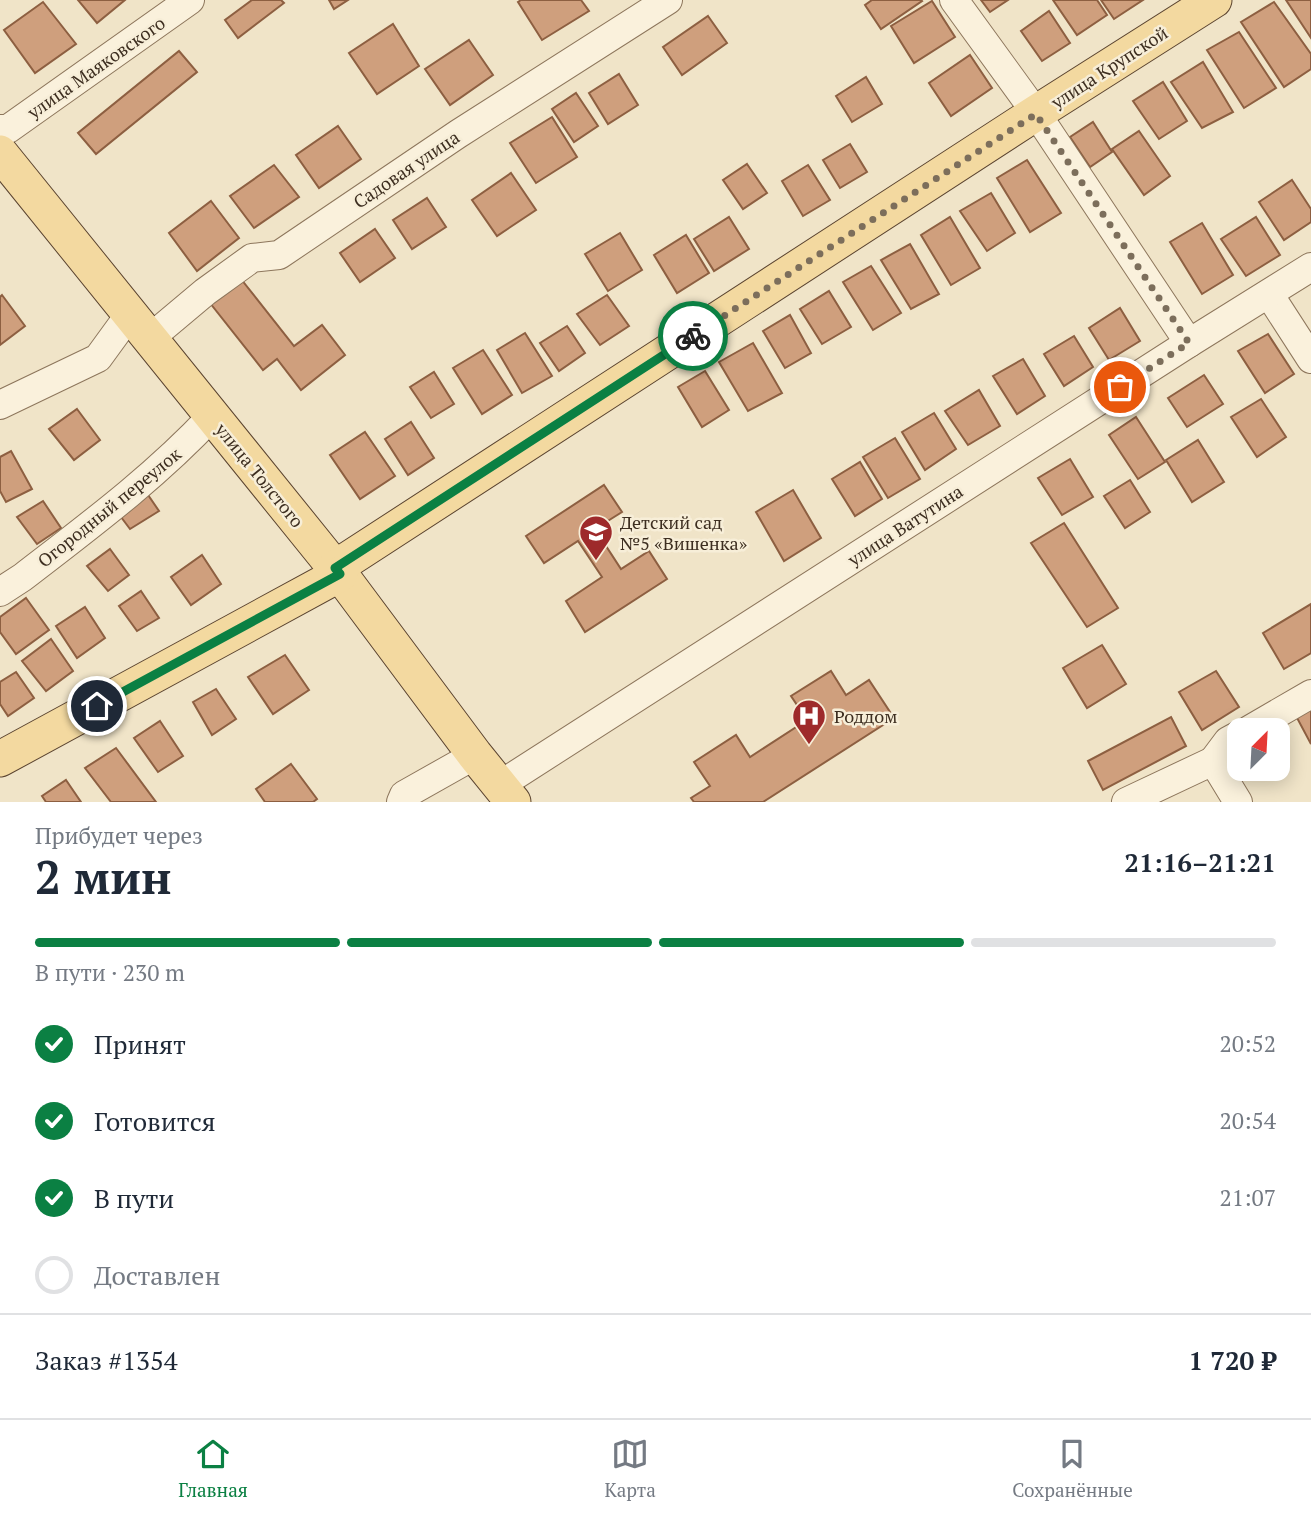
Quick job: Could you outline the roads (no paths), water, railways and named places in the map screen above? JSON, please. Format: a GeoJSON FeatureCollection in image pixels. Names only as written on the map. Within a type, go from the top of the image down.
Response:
{"type":"FeatureCollection","features":[{"type":"Feature","properties":{"kind":"main road","name":"улица Крупской"},"geometry":{"type":"LineString","coordinates":[[0,760],[337,571],[1214,0]]}},
{"type":"Feature","properties":{"kind":"main road","name":"улица Толстого"},"geometry":{"type":"LineString","coordinates":[[0,153],[337,571],[475,755],[507,793]]}},
{"type":"Feature","properties":{"kind":"street","name":"улица Маяковского"},"geometry":{"type":"LineString","coordinates":[[0,129],[8,129],[190,0]]}},
{"type":"Feature","properties":{"kind":"street","name":"Садовая улица"},"geometry":{"type":"LineString","coordinates":[[0,405],[98,358],[139,326],[205,292],[252,258],[279,255],[458,134],[668,0]]}},
{"type":"Feature","properties":{"kind":"street"},"geometry":{"type":"LineString","coordinates":[[954,0],[1036,114],[1189,343]]}},
{"type":"Feature","properties":{"kind":"street","name":"улица Ватутина"},"geometry":{"type":"LineString","coordinates":[[507,793],[1189,343],[1311,268]]}},
{"type":"Feature","properties":{"kind":"street"},"geometry":{"type":"LineString","coordinates":[[1269,294],[1311,359]]}},
{"type":"Feature","properties":{"kind":"street","name":"Огородный переулок"},"geometry":{"type":"LineString","coordinates":[[0,592],[23,578],[153,474],[212,416]]}},
{"type":"Feature","properties":{"kind":"street"},"geometry":{"type":"LineString","coordinates":[[1270,718],[1311,694]]}},
{"type":"Feature","properties":{"kind":"street"},"geometry":{"type":"LineString","coordinates":[[1126,802],[1213,761],[1227,742]]}},
{"type":"Feature","properties":{"kind":"street"},"geometry":{"type":"LineString","coordinates":[[401,802],[404,795],[475,755]]}},
{"type":"Feature","properties":{"kind":"street"},"geometry":{"type":"LineString","coordinates":[[1213,761],[1238,802]]}},
{"type":"Feature","properties":{"kind":"place","name":"Детский сад №5 «Вишенка»"},"geometry":{"type":"Point","coordinates":[596,562]}},
{"type":"Feature","properties":{"kind":"place","name":"Роддом"},"geometry":{"type":"Point","coordinates":[809,746]}}]}
